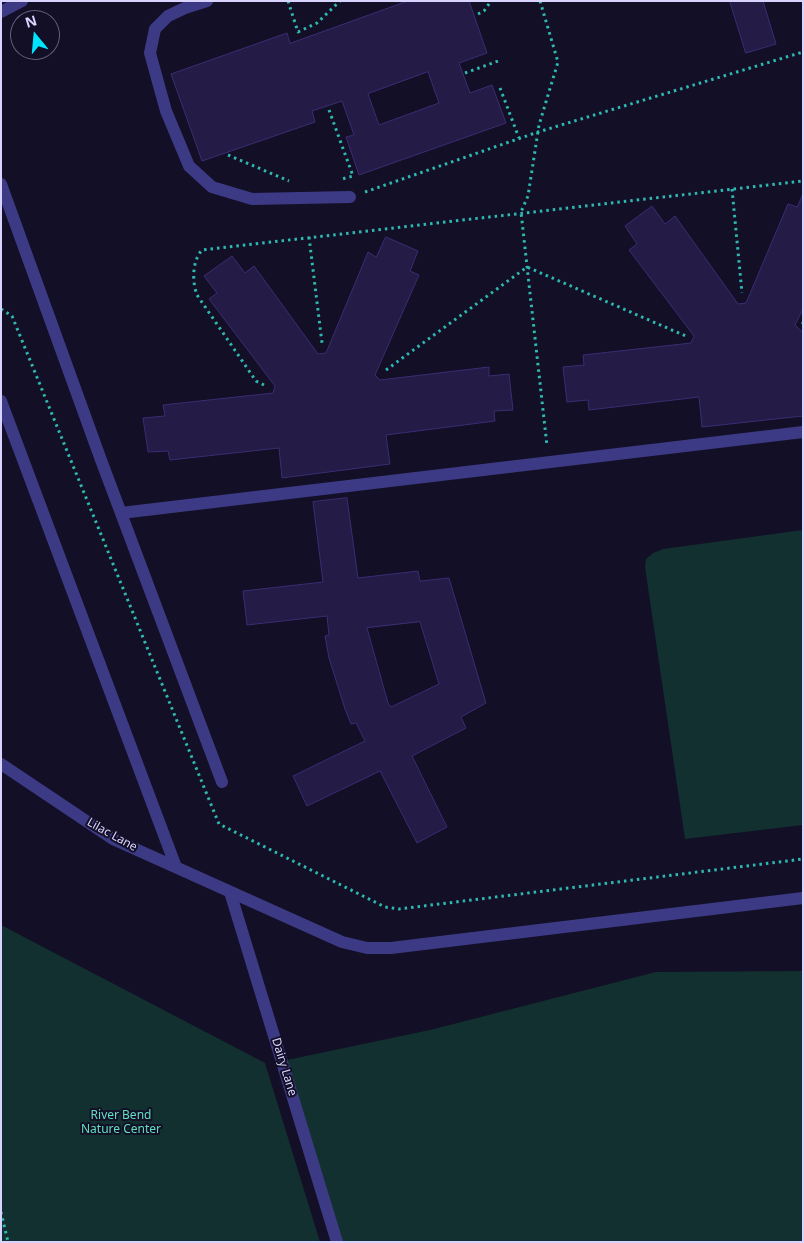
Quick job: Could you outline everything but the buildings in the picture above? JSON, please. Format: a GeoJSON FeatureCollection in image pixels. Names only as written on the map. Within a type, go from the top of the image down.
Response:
{"type":"FeatureCollection","features":[{"type":"Feature","properties":{"kind":"street"},"geometry":{"type":"LineString","coordinates":[[1,12],[22,1]]}},
{"type":"Feature","properties":{"kind":"street"},"geometry":{"type":"LineString","coordinates":[[207,1],[168,16],[155,29],[150,53],[166,111],[189,166],[212,187],[252,199],[350,197]]}},
{"type":"Feature","properties":{"kind":"street"},"geometry":{"type":"LineString","coordinates":[[1,184],[222,782]]}},
{"type":"Feature","properties":{"kind":"street"},"geometry":{"type":"LineString","coordinates":[[1,401],[176,867]]}},
{"type":"Feature","properties":{"kind":"street"},"geometry":{"type":"LineString","coordinates":[[121,513],[803,432]]}},
{"type":"Feature","properties":{"kind":"street","name":"Lilac Lane"},"geometry":{"type":"LineString","coordinates":[[1,764],[113,838],[342,942],[367,948],[392,948],[803,898]]}},
{"type":"Feature","properties":{"kind":"street","name":"Dairy Lane"},"geometry":{"type":"LineString","coordinates":[[230,892],[337,1242]]}},
{"type":"Feature","properties":{"kind":"path"},"geometry":{"type":"LineString","coordinates":[[288,1],[298,32],[316,23],[340,1]]}},
{"type":"Feature","properties":{"kind":"path"},"geometry":{"type":"LineString","coordinates":[[478,14],[484,11],[491,1]]}},
{"type":"Feature","properties":{"kind":"path"},"geometry":{"type":"LineString","coordinates":[[540,1],[558,62],[538,132],[528,196],[521,212],[549,462]]}},
{"type":"Feature","properties":{"kind":"path"},"geometry":{"type":"LineString","coordinates":[[350,197],[519,138],[803,52]]}},
{"type":"Feature","properties":{"kind":"path"},"geometry":{"type":"LineString","coordinates":[[466,73],[500,60]]}},
{"type":"Feature","properties":{"kind":"path"},"geometry":{"type":"LineString","coordinates":[[500,88],[519,138]]}},
{"type":"Feature","properties":{"kind":"path"},"geometry":{"type":"LineString","coordinates":[[329,110],[353,176],[336,181]]}},
{"type":"Feature","properties":{"kind":"path"},"geometry":{"type":"LineString","coordinates":[[228,155],[294,183]]}},
{"type":"Feature","properties":{"kind":"path"},"geometry":{"type":"LineString","coordinates":[[264,385],[256,381],[197,295],[193,280],[197,255],[202,250],[803,181]]}},
{"type":"Feature","properties":{"kind":"path"},"geometry":{"type":"LineString","coordinates":[[732,189],[742,293]]}},
{"type":"Feature","properties":{"kind":"path"},"geometry":{"type":"LineString","coordinates":[[309,237],[322,343]]}},
{"type":"Feature","properties":{"kind":"path"},"geometry":{"type":"LineString","coordinates":[[527,267],[688,337]]}},
{"type":"Feature","properties":{"kind":"path"},"geometry":{"type":"LineString","coordinates":[[386,370],[527,267]]}},
{"type":"Feature","properties":{"kind":"path"},"geometry":{"type":"LineString","coordinates":[[1,309],[12,316],[218,824],[385,907],[399,910],[803,859]]}},
{"type":"Feature","properties":{"kind":"path"},"geometry":{"type":"LineString","coordinates":[[1,1212],[8,1242]]}},
{"type":"Feature","properties":{"kind":"green space"},"geometry":{"type":"Polygon","coordinates":[[[803,530],[803,825],[685,839],[645,567],[646,559],[653,553],[663,549],[803,530]]]}},
{"type":"Feature","properties":{"kind":"green space","name":"River Bend Nature Center"},"geometry":{"type":"Polygon","coordinates":[[[1,925],[265,1063],[320,1242],[1,1242],[1,925]]]}},
{"type":"Feature","properties":{"kind":"green space"},"geometry":{"type":"Polygon","coordinates":[[[803,971],[803,1242],[338,1242],[282,1061],[430,1030],[656,972],[803,971]]]}}]}
